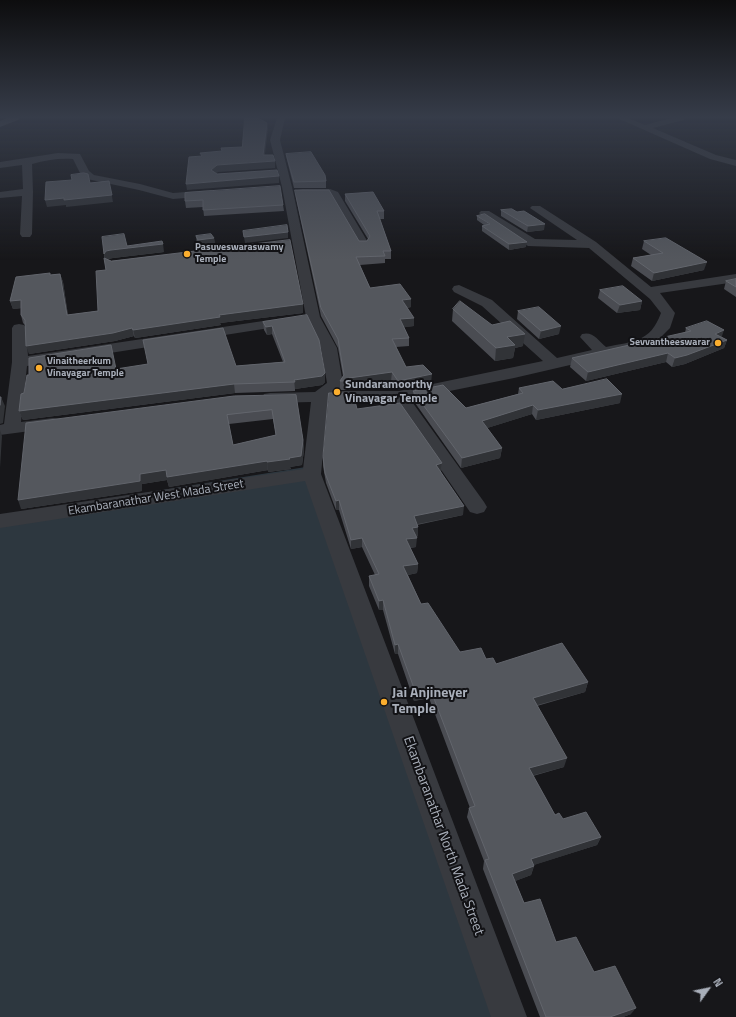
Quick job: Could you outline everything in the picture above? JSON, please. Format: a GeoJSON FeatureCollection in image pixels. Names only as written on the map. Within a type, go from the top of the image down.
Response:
{"type":"FeatureCollection","features":[{"type":"Feature","properties":{"kind":"street"},"geometry":{"type":"LineString","coordinates":[[26,234],[28,192],[27,165]]}},
{"type":"Feature","properties":{"kind":"street"},"geometry":{"type":"LineString","coordinates":[[81,165],[85,174],[97,179],[140,187],[173,196],[219,193]]}},
{"type":"Feature","properties":{"kind":"street"},"geometry":{"type":"LineString","coordinates":[[279,165],[313,317],[329,348],[335,384],[320,396],[312,474]]}},
{"type":"Feature","properties":{"kind":"street"},"geometry":{"type":"LineString","coordinates":[[285,189],[330,192],[334,194],[363,244]]}},
{"type":"Feature","properties":{"kind":"street"},"geometry":{"type":"LineString","coordinates":[[0,195],[28,192]]}},
{"type":"Feature","properties":{"kind":"street"},"geometry":{"type":"LineString","coordinates":[[258,398],[366,395],[399,396],[514,373],[647,343],[663,328],[668,313],[655,296],[592,245],[536,208]]}},
{"type":"Feature","properties":{"kind":"street"},"geometry":{"type":"LineString","coordinates":[[484,213],[532,243],[592,245]]}},
{"type":"Feature","properties":{"kind":"street"},"geometry":{"type":"LineString","coordinates":[[281,244],[296,242]]}},
{"type":"Feature","properties":{"kind":"street"},"geometry":{"type":"LineString","coordinates":[[648,291],[736,278]]}},
{"type":"Feature","properties":{"kind":"street"},"geometry":{"type":"LineString","coordinates":[[459,289],[487,303],[496,310],[554,363]]}},
{"type":"Feature","properties":{"kind":"street"},"geometry":{"type":"LineString","coordinates":[[20,362],[313,317]]}},
{"type":"Feature","properties":{"kind":"street"},"geometry":{"type":"LineString","coordinates":[[19,328],[20,362],[6,429],[66,421]]}},
{"type":"Feature","properties":{"kind":"street"},"geometry":{"type":"LineString","coordinates":[[586,337],[604,353]]}},
{"type":"Feature","properties":{"kind":"street"},"geometry":{"type":"LineString","coordinates":[[399,396],[478,507]]}},
{"type":"Feature","properties":{"kind":"street","name":"Ekambaranathar West Mada Street"},"geometry":{"type":"LineString","coordinates":[[0,521],[312,474]]}},
{"type":"Feature","properties":{"kind":"street","name":"Ekambaranathar North Mada Street"},"geometry":{"type":"LineString","coordinates":[[312,474],[509,1017]]}},
{"type":"Feature","properties":{"kind":"shaded area"},"geometry":{"type":"Polygon","coordinates":[[[312,466],[497,1017],[0,1017],[0,516],[312,466]]]}},
{"type":"Feature","properties":{"kind":"building"},"geometry":{"type":"Polygon","coordinates":[[[188,165],[216,165],[211,170],[217,174],[277,170],[279,176],[186,184],[188,165]]]}},
{"type":"Feature","properties":{"kind":"building"},"geometry":{"type":"Polygon","coordinates":[[[289,165],[319,165],[325,175],[326,181],[294,182],[289,165]]]}},
{"type":"Feature","properties":{"kind":"building"},"geometry":{"type":"Polygon","coordinates":[[[84,173],[88,174],[90,183],[109,181],[112,195],[64,200],[64,198],[45,200],[46,182],[72,180],[71,175],[84,173]]]}},
{"type":"Feature","properties":{"kind":"building"},"geometry":{"type":"Polygon","coordinates":[[[280,186],[283,205],[203,210],[203,200],[185,201],[185,193],[280,186]]]}},
{"type":"Feature","properties":{"kind":"building"},"geometry":{"type":"Polygon","coordinates":[[[295,190],[329,190],[359,241],[367,241],[370,236],[345,194],[373,192],[384,211],[377,211],[391,251],[383,251],[385,256],[356,257],[370,288],[400,284],[411,299],[402,300],[414,318],[400,319],[409,338],[392,339],[406,367],[423,365],[432,374],[398,381],[392,372],[349,378],[350,381],[340,381],[344,375],[338,339],[321,308],[295,190]]]}},
{"type":"Feature","properties":{"kind":"building"},"geometry":{"type":"Polygon","coordinates":[[[512,209],[517,212],[524,211],[545,224],[528,226],[501,210],[512,209]]]}},
{"type":"Feature","properties":{"kind":"building"},"geometry":{"type":"Polygon","coordinates":[[[485,214],[527,242],[509,244],[482,226],[490,224],[477,216],[485,214]]]}},
{"type":"Feature","properties":{"kind":"building"},"geometry":{"type":"Polygon","coordinates":[[[287,225],[288,232],[244,237],[243,231],[287,225]]]}},
{"type":"Feature","properties":{"kind":"building"},"geometry":{"type":"Polygon","coordinates":[[[124,234],[127,246],[162,241],[163,244],[111,250],[106,251],[104,254],[102,237],[124,234]]]}},
{"type":"Feature","properties":{"kind":"building"},"geometry":{"type":"Polygon","coordinates":[[[211,234],[214,238],[198,240],[196,236],[211,234]]]}},
{"type":"Feature","properties":{"kind":"building"},"geometry":{"type":"Polygon","coordinates":[[[666,238],[707,262],[654,273],[633,258],[663,253],[644,241],[666,238]]]}},
{"type":"Feature","properties":{"kind":"building"},"geometry":{"type":"Polygon","coordinates":[[[290,240],[303,304],[219,315],[220,317],[133,330],[132,328],[113,333],[26,346],[25,320],[21,315],[21,300],[10,301],[16,277],[50,273],[50,275],[60,274],[67,315],[98,311],[96,271],[106,270],[104,258],[111,261],[290,240]]]}},
{"type":"Feature","properties":{"kind":"building"},"geometry":{"type":"Polygon","coordinates":[[[736,279],[736,287],[726,281],[736,279]]]}},
{"type":"Feature","properties":{"kind":"building"},"geometry":{"type":"Polygon","coordinates":[[[623,286],[642,301],[620,305],[600,290],[623,286]]]}},
{"type":"Feature","properties":{"kind":"building"},"geometry":{"type":"Polygon","coordinates":[[[460,301],[492,325],[510,321],[525,334],[507,337],[515,345],[496,348],[453,309],[460,301]]]}},
{"type":"Feature","properties":{"kind":"building"},"geometry":{"type":"Polygon","coordinates":[[[539,307],[561,326],[541,331],[518,311],[539,307]]]}},
{"type":"Feature","properties":{"kind":"building"},"geometry":{"type":"Polygon","coordinates":[[[307,315],[319,340],[325,373],[322,376],[294,380],[295,382],[234,384],[19,411],[21,394],[24,393],[27,375],[29,375],[29,358],[111,345],[116,369],[148,364],[143,340],[223,328],[236,366],[285,362],[272,326],[266,327],[263,322],[307,315]]]}},
{"type":"Feature","properties":{"kind":"building"},"geometry":{"type":"Polygon","coordinates":[[[707,321],[724,330],[715,334],[727,340],[675,358],[668,353],[588,372],[572,358],[691,331],[686,328],[707,321]]]}},
{"type":"Feature","properties":{"kind":"building"},"geometry":{"type":"Polygon","coordinates":[[[607,379],[622,394],[538,410],[533,405],[482,421],[502,448],[462,458],[413,391],[443,385],[466,408],[523,393],[519,388],[553,381],[562,389],[607,379]]]}},
{"type":"Feature","properties":{"kind":"building"},"geometry":{"type":"Polygon","coordinates":[[[329,393],[353,393],[357,409],[400,403],[442,463],[436,465],[464,506],[414,516],[418,527],[412,528],[417,538],[406,539],[418,564],[403,566],[421,604],[428,603],[460,652],[481,648],[486,659],[493,658],[496,664],[562,643],[588,682],[533,698],[567,758],[529,768],[555,815],[559,813],[563,819],[586,812],[601,837],[531,859],[534,866],[512,874],[524,903],[540,899],[556,942],[576,937],[594,972],[615,966],[636,1008],[610,1017],[546,1017],[485,860],[489,859],[469,808],[475,806],[430,688],[415,691],[398,644],[395,645],[383,600],[379,601],[369,576],[379,574],[362,538],[351,540],[339,500],[336,501],[325,473],[323,457],[329,393]]]}},
{"type":"Feature","properties":{"kind":"building"},"geometry":{"type":"Polygon","coordinates":[[[296,395],[303,440],[301,456],[289,458],[290,459],[267,461],[167,477],[166,470],[140,474],[140,481],[18,500],[26,423],[234,396],[296,395]],[[272,410],[227,415],[233,445],[276,435],[272,410]]]}},
{"type":"Feature","properties":{"kind":"place","name":"Pasuveswaraswamy Temple"},"geometry":{"type":"Point","coordinates":[187,254]}},
{"type":"Feature","properties":{"kind":"place","name":"Sevvantheeswarar"},"geometry":{"type":"Point","coordinates":[718,343]}},
{"type":"Feature","properties":{"kind":"place","name":"Vinaitheerkum Vinayagar Temple"},"geometry":{"type":"Point","coordinates":[39,368]}},
{"type":"Feature","properties":{"kind":"place","name":"Sundaramoorthy Vinayagar Temple"},"geometry":{"type":"Point","coordinates":[337,392]}},
{"type":"Feature","properties":{"kind":"place","name":"Jai Anjineyer Temple"},"geometry":{"type":"Point","coordinates":[384,702]}}]}
